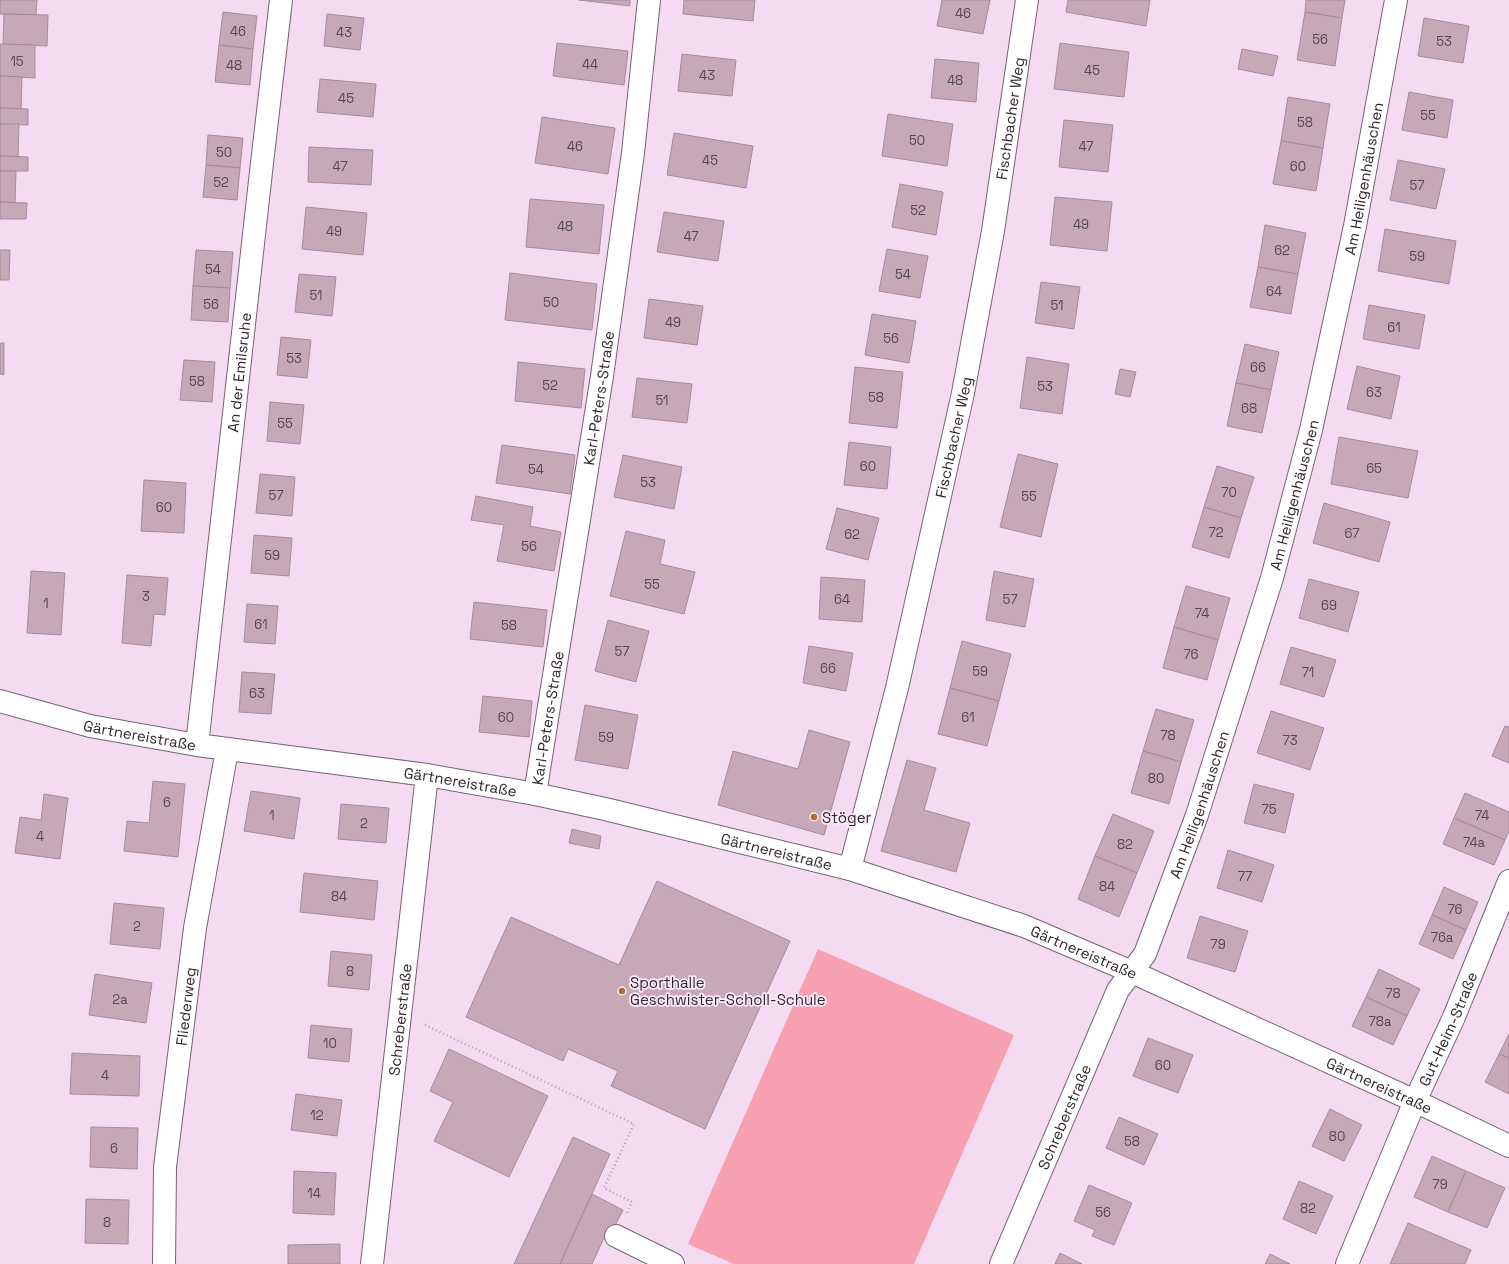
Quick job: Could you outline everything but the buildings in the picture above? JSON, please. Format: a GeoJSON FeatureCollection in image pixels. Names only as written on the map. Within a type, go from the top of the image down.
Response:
{"type":"FeatureCollection","features":[{"type":"Feature","properties":{"kind":"street","name":"An der Emilsruhe"},"geometry":{"type":"LineString","coordinates":[[197,746],[261,171],[282,0]]}},
{"type":"Feature","properties":{"kind":"street","name":"Karl-Peters-Straße"},"geometry":{"type":"LineString","coordinates":[[535,794],[602,376],[634,153],[649,0]]}},
{"type":"Feature","properties":{"kind":"street","name":"Fischbacher Weg"},"geometry":{"type":"LineString","coordinates":[[850,869],[897,688],[963,393],[993,231],[1027,0]]}},
{"type":"Feature","properties":{"kind":"street","name":"Am Heiligenhäuschen"},"geometry":{"type":"LineString","coordinates":[[1132,972],[1145,954],[1197,815],[1272,578],[1311,430],[1355,226],[1396,0]]}},
{"type":"Feature","properties":{"kind":"street","name":"Gärtnereistraße"},"geometry":{"type":"LineString","coordinates":[[0,701],[90,726],[197,746],[427,774],[535,794],[612,811],[850,869],[1024,926],[1132,972],[1415,1101],[1509,1146]]}},
{"type":"Feature","properties":{"kind":"street","name":"Fliederweg"},"geometry":{"type":"LineString","coordinates":[[164,1264],[166,1160],[195,928],[227,750]]}},
{"type":"Feature","properties":{"kind":"street","name":"Schreberstraße"},"geometry":{"type":"LineString","coordinates":[[372,1264],[427,774]]}},
{"type":"Feature","properties":{"kind":"street","name":"Gut-Heim-Straße"},"geometry":{"type":"LineString","coordinates":[[1347,1264],[1415,1101],[1454,1017],[1509,881]]}},
{"type":"Feature","properties":{"kind":"street","name":"Schreberstraße"},"geometry":{"type":"LineString","coordinates":[[1001,1264],[1118,990],[1132,972]]}},
{"type":"Feature","properties":{"kind":"street"},"geometry":{"type":"LineString","coordinates":[[616,1236],[672,1264]]}},
{"type":"Feature","properties":{"kind":"path"},"geometry":{"type":"LineString","coordinates":[[419,1022],[634,1124],[604,1188],[632,1202],[616,1236]]}},
{"type":"Feature","properties":{"kind":"shaded area"},"geometry":{"type":"Polygon","coordinates":[[[818,949],[1014,1035],[914,1264],[734,1264],[688,1244],[818,949]]]}},
{"type":"Feature","properties":{"kind":"place","name":"Stöger"},"geometry":{"type":"Point","coordinates":[814,817]}},
{"type":"Feature","properties":{"kind":"place","name":"Sporthalle Geschwister-Scholl-Schule"},"geometry":{"type":"Point","coordinates":[622,991]}}]}
